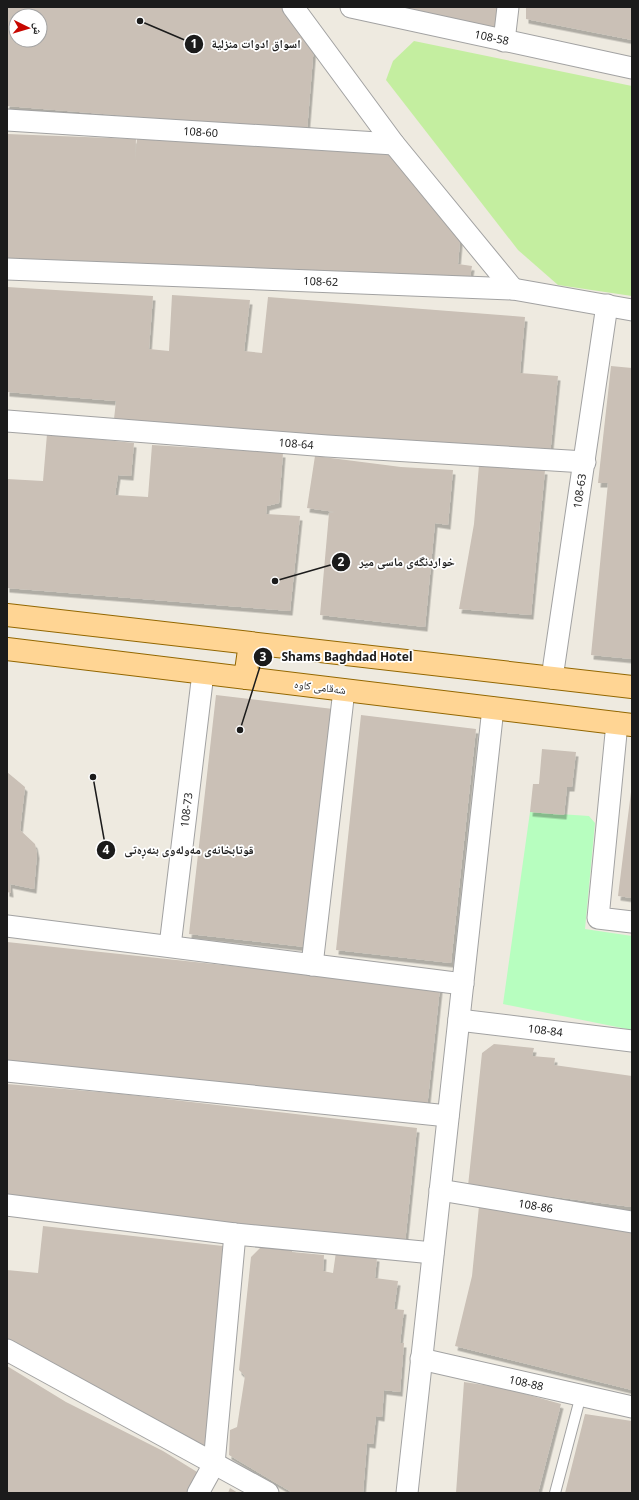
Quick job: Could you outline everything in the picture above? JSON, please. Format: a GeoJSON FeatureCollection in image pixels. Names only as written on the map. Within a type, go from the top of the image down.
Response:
{"type":"FeatureCollection","features":[{"type":"Feature","properties":{"kind":"main road"},"geometry":{"type":"LineString","coordinates":[[7,615],[632,687]]}},
{"type":"Feature","properties":{"kind":"main road"},"geometry":{"type":"LineString","coordinates":[[245,678],[250,643]]}},
{"type":"Feature","properties":{"kind":"main road","name":"شەقامی کاوە"},"geometry":{"type":"LineString","coordinates":[[7,649],[625,724]]}},
{"type":"Feature","properties":{"kind":"street"},"geometry":{"type":"LineString","coordinates":[[293,7],[394,144],[513,289]]}},
{"type":"Feature","properties":{"kind":"street","name":"108-58"},"geometry":{"type":"LineString","coordinates":[[351,7],[632,68]]}},
{"type":"Feature","properties":{"kind":"street"},"geometry":{"type":"LineString","coordinates":[[504,41],[508,7]]}},
{"type":"Feature","properties":{"kind":"street","name":"108-60"},"geometry":{"type":"LineString","coordinates":[[7,120],[394,144]]}},
{"type":"Feature","properties":{"kind":"street","name":"108-62"},"geometry":{"type":"LineString","coordinates":[[7,269],[513,289],[632,310]]}},
{"type":"Feature","properties":{"kind":"street","name":"108-63"},"geometry":{"type":"LineString","coordinates":[[552,678],[586,462],[607,305]]}},
{"type":"Feature","properties":{"kind":"street","name":"108-64"},"geometry":{"type":"LineString","coordinates":[[7,421],[327,446],[586,462]]}},
{"type":"Feature","properties":{"kind":"street","name":"108-73"},"geometry":{"type":"LineString","coordinates":[[170,946],[203,673]]}},
{"type":"Feature","properties":{"kind":"street"},"geometry":{"type":"LineString","coordinates":[[312,965],[344,690]]}},
{"type":"Feature","properties":{"kind":"street"},"geometry":{"type":"LineString","coordinates":[[407,1493],[493,708]]}},
{"type":"Feature","properties":{"kind":"street"},"geometry":{"type":"LineString","coordinates":[[625,724],[598,918],[632,922]]}},
{"type":"Feature","properties":{"kind":"street"},"geometry":{"type":"LineString","coordinates":[[7,926],[463,984]]}},
{"type":"Feature","properties":{"kind":"street","name":"108-84"},"geometry":{"type":"LineString","coordinates":[[459,1020],[632,1041]]}},
{"type":"Feature","properties":{"kind":"street"},"geometry":{"type":"LineString","coordinates":[[7,1071],[448,1116]]}},
{"type":"Feature","properties":{"kind":"street","name":"108-86"},"geometry":{"type":"LineString","coordinates":[[440,1190],[632,1222]]}},
{"type":"Feature","properties":{"kind":"street"},"geometry":{"type":"LineString","coordinates":[[7,1205],[235,1234],[433,1253]]}},
{"type":"Feature","properties":{"kind":"street"},"geometry":{"type":"LineString","coordinates":[[198,1493],[214,1464],[235,1234]]}},
{"type":"Feature","properties":{"kind":"street"},"geometry":{"type":"LineString","coordinates":[[7,1350],[268,1493]]}},
{"type":"Feature","properties":{"kind":"street","name":"108-88"},"geometry":{"type":"LineString","coordinates":[[421,1359],[632,1407]]}},
{"type":"Feature","properties":{"kind":"lane"},"geometry":{"type":"LineString","coordinates":[[555,1493],[581,1395]]}},
{"type":"Feature","properties":{"kind":"green space"},"geometry":{"type":"Polygon","coordinates":[[[414,41],[632,86],[632,296],[558,285],[518,250],[386,80],[393,61],[414,41]]]}},
{"type":"Feature","properties":{"kind":"green space"},"geometry":{"type":"Polygon","coordinates":[[[530,812],[589,816],[595,823],[585,929],[632,936],[632,1030],[503,1004],[530,812]]]}},
{"type":"Feature","properties":{"kind":"building"},"geometry":{"type":"Polygon","coordinates":[[[7,7],[286,7],[314,45],[307,131],[7,106],[7,7]]]}},
{"type":"Feature","properties":{"kind":"building"},"geometry":{"type":"Polygon","coordinates":[[[398,7],[503,7],[500,31],[398,7]]]}},
{"type":"Feature","properties":{"kind":"building"},"geometry":{"type":"Polygon","coordinates":[[[526,7],[632,7],[632,40],[526,19],[526,7]]]}},
{"type":"Feature","properties":{"kind":"building"},"geometry":{"type":"Polygon","coordinates":[[[7,134],[136,139],[135,160],[137,139],[396,155],[461,230],[458,264],[472,266],[469,283],[249,271],[125,262],[7,258],[7,134]]]}},
{"type":"Feature","properties":{"kind":"building"},"geometry":{"type":"Polygon","coordinates":[[[7,287],[153,296],[149,349],[169,351],[172,295],[250,300],[244,351],[262,353],[268,297],[525,317],[520,373],[558,376],[550,455],[114,419],[116,401],[7,392],[7,287]]]}},
{"type":"Feature","properties":{"kind":"building"},"geometry":{"type":"Polygon","coordinates":[[[611,366],[632,368],[632,659],[591,655],[608,483],[598,483],[611,366]]]}},
{"type":"Feature","properties":{"kind":"building"},"geometry":{"type":"Polygon","coordinates":[[[47,434],[134,443],[131,476],[118,475],[115,495],[148,497],[152,445],[283,453],[279,503],[267,506],[266,514],[300,516],[290,611],[7,588],[7,479],[43,481],[47,434]]]}},
{"type":"Feature","properties":{"kind":"building"},"geometry":{"type":"Polygon","coordinates":[[[315,456],[401,467],[453,470],[448,525],[435,523],[425,627],[320,615],[329,513],[335,512],[307,508],[315,456]]]}},
{"type":"Feature","properties":{"kind":"building"},"geometry":{"type":"Polygon","coordinates":[[[479,465],[545,470],[531,615],[459,609],[474,524],[479,465]]]}},
{"type":"Feature","properties":{"kind":"building"},"geometry":{"type":"Polygon","coordinates":[[[216,695],[333,709],[305,947],[189,934],[216,695]]]}},
{"type":"Feature","properties":{"kind":"building"},"geometry":{"type":"Polygon","coordinates":[[[361,715],[476,729],[451,963],[336,950],[361,715]]]}},
{"type":"Feature","properties":{"kind":"building"},"geometry":{"type":"Polygon","coordinates":[[[542,749],[576,752],[572,787],[567,787],[564,815],[530,812],[533,784],[539,784],[542,749]]]}},
{"type":"Feature","properties":{"kind":"building"},"geometry":{"type":"Polygon","coordinates":[[[7,772],[25,787],[20,830],[35,844],[37,854],[34,889],[10,884],[11,893],[7,892],[7,772]]]}},
{"type":"Feature","properties":{"kind":"building"},"geometry":{"type":"Polygon","coordinates":[[[632,792],[632,898],[618,896],[632,792]]]}},
{"type":"Feature","properties":{"kind":"building"},"geometry":{"type":"Polygon","coordinates":[[[7,942],[440,988],[427,1108],[7,1063],[7,942]]]}},
{"type":"Feature","properties":{"kind":"building"},"geometry":{"type":"Polygon","coordinates":[[[494,1044],[534,1048],[532,1056],[555,1058],[554,1065],[632,1076],[632,1207],[468,1186],[482,1053],[494,1044]]]}},
{"type":"Feature","properties":{"kind":"building"},"geometry":{"type":"Polygon","coordinates":[[[7,1084],[122,1094],[417,1128],[405,1243],[201,1221],[7,1197],[7,1084]]]}},
{"type":"Feature","properties":{"kind":"building"},"geometry":{"type":"Polygon","coordinates":[[[479,1206],[632,1227],[632,1390],[455,1346],[472,1276],[479,1206]]]}},
{"type":"Feature","properties":{"kind":"building"},"geometry":{"type":"Polygon","coordinates":[[[43,1226],[223,1246],[206,1447],[143,1418],[7,1339],[7,1270],[38,1273],[43,1226]]]}},
{"type":"Feature","properties":{"kind":"building"},"geometry":{"type":"Polygon","coordinates":[[[262,1246],[293,1248],[292,1252],[324,1255],[323,1271],[333,1273],[336,1252],[377,1257],[375,1278],[398,1281],[394,1309],[404,1310],[400,1343],[404,1343],[400,1392],[384,1390],[382,1417],[376,1416],[373,1444],[367,1443],[363,1493],[293,1493],[229,1455],[230,1430],[237,1427],[245,1376],[239,1370],[251,1257],[262,1246]]]}},
{"type":"Feature","properties":{"kind":"building"},"geometry":{"type":"Polygon","coordinates":[[[7,1366],[66,1402],[163,1451],[202,1475],[191,1493],[7,1493],[7,1366]]]}},
{"type":"Feature","properties":{"kind":"building"},"geometry":{"type":"Polygon","coordinates":[[[464,1382],[504,1388],[561,1404],[538,1493],[456,1493],[464,1382]]]}},
{"type":"Feature","properties":{"kind":"building"},"geometry":{"type":"Polygon","coordinates":[[[585,1414],[632,1421],[632,1493],[565,1493],[585,1414]]]}},
{"type":"Feature","properties":{"kind":"building"},"geometry":{"type":"Polygon","coordinates":[[[230,1488],[238,1493],[228,1493],[230,1488]]]}},
{"type":"Feature","properties":{"kind":"place","name":"اسواق ادوات منزلية"},"geometry":{"type":"Point","coordinates":[140,21]}},
{"type":"Feature","properties":{"kind":"place","name":"خواردنگەی ماسی میر"},"geometry":{"type":"Point","coordinates":[275,581]}},
{"type":"Feature","properties":{"kind":"place","name":"Shams Baghdad Hotel"},"geometry":{"type":"Point","coordinates":[240,730]}},
{"type":"Feature","properties":{"kind":"place","name":"قوتابخانەی مەولەوی بنەڕەتی"},"geometry":{"type":"Point","coordinates":[93,777]}}]}
